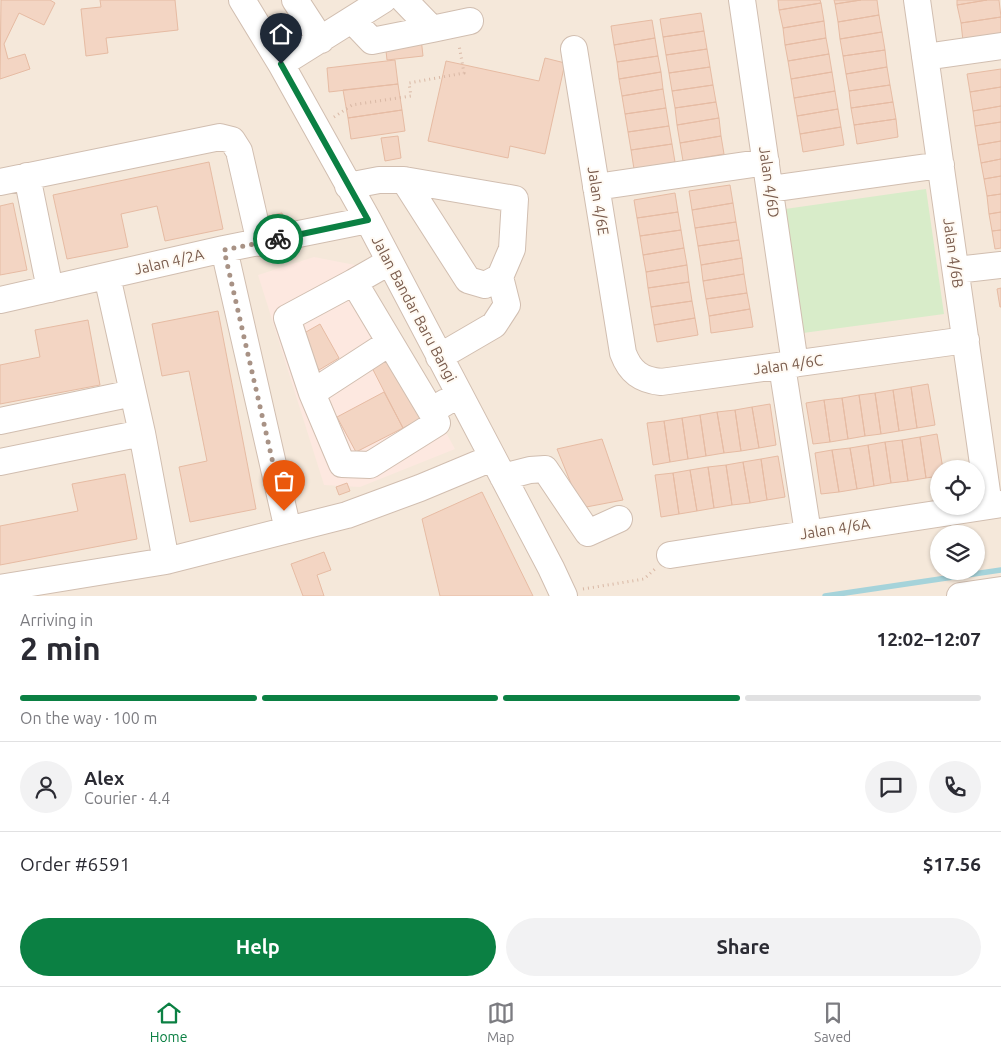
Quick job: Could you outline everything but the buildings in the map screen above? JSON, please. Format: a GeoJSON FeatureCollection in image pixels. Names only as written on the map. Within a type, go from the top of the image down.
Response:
{"type":"FeatureCollection","features":[{"type":"Feature","properties":{"kind":"street","name":"Jalan Bandar Baru Bangi"},"geometry":{"type":"LineString","coordinates":[[242,0],[281,64],[368,220],[563,594]]}},
{"type":"Feature","properties":{"kind":"street"},"geometry":{"type":"LineString","coordinates":[[295,0],[321,40]]}},
{"type":"Feature","properties":{"kind":"street"},"geometry":{"type":"LineString","coordinates":[[281,64],[383,0]]}},
{"type":"Feature","properties":{"kind":"street"},"geometry":{"type":"LineString","coordinates":[[404,0],[452,25]]}},
{"type":"Feature","properties":{"kind":"street","name":"Jalan 4/6D"},"geometry":{"type":"LineString","coordinates":[[742,0],[770,189],[808,533]]}},
{"type":"Feature","properties":{"kind":"street","name":"Jalan 4/6B"},"geometry":{"type":"LineString","coordinates":[[917,0],[966,340],[995,505]]}},
{"type":"Feature","properties":{"kind":"street"},"geometry":{"type":"LineString","coordinates":[[352,20],[372,41],[452,25]]}},
{"type":"Feature","properties":{"kind":"street"},"geometry":{"type":"LineString","coordinates":[[926,57],[1001,46]]}},
{"type":"Feature","properties":{"kind":"street","name":"Jalan 4/6E"},"geometry":{"type":"LineString","coordinates":[[574,49],[623,353]]}},
{"type":"Feature","properties":{"kind":"street"},"geometry":{"type":"LineString","coordinates":[[0,182],[220,137],[232,140],[238,151],[260,243]]}},
{"type":"Feature","properties":{"kind":"street"},"geometry":{"type":"LineString","coordinates":[[596,187],[766,162]]}},
{"type":"Feature","properties":{"kind":"street"},"geometry":{"type":"LineString","coordinates":[[770,189],[941,165]]}},
{"type":"Feature","properties":{"kind":"street"},"geometry":{"type":"LineString","coordinates":[[27,176],[50,289]]}},
{"type":"Feature","properties":{"kind":"street"},"geometry":{"type":"LineString","coordinates":[[348,186],[379,180],[404,180],[515,199],[512,249],[500,277],[507,305],[494,325],[439,357]]}},
{"type":"Feature","properties":{"kind":"street"},"geometry":{"type":"LineString","coordinates":[[404,180],[468,280],[485,285],[500,277]]}},
{"type":"Feature","properties":{"kind":"street","name":"Jalan 4/2A"},"geometry":{"type":"LineString","coordinates":[[0,300],[368,220]]}},
{"type":"Feature","properties":{"kind":"street"},"geometry":{"type":"LineString","coordinates":[[224,250],[288,530]]}},
{"type":"Feature","properties":{"kind":"street"},"geometry":{"type":"LineString","coordinates":[[354,282],[437,423],[370,465],[342,464],[312,393],[287,318],[389,262]]}},
{"type":"Feature","properties":{"kind":"street"},"geometry":{"type":"LineString","coordinates":[[956,270],[1001,264]]}},
{"type":"Feature","properties":{"kind":"street"},"geometry":{"type":"LineString","coordinates":[[107,276],[142,433],[166,561]]}},
{"type":"Feature","properties":{"kind":"street","name":"Jalan 4/6C"},"geometry":{"type":"LineString","coordinates":[[623,353],[627,364],[636,374],[649,381],[661,382],[966,340]]}},
{"type":"Feature","properties":{"kind":"street"},"geometry":{"type":"LineString","coordinates":[[312,393],[389,343]]}},
{"type":"Feature","properties":{"kind":"street"},"geometry":{"type":"LineString","coordinates":[[0,421],[133,394]]}},
{"type":"Feature","properties":{"kind":"street"},"geometry":{"type":"LineString","coordinates":[[431,411],[459,395]]}},
{"type":"Feature","properties":{"kind":"street"},"geometry":{"type":"LineString","coordinates":[[0,462],[142,433]]}},
{"type":"Feature","properties":{"kind":"street"},"geometry":{"type":"LineString","coordinates":[[0,588],[166,561],[347,515],[420,488],[498,467],[530,470],[545,469],[588,533],[619,519]]}},
{"type":"Feature","properties":{"kind":"street","name":"Jalan 4/6A"},"geometry":{"type":"LineString","coordinates":[[670,555],[995,505]]}},
{"type":"Feature","properties":{"kind":"street"},"geometry":{"type":"LineString","coordinates":[[960,596],[1000,592]]}},
{"type":"Feature","properties":{"kind":"path"},"geometry":{"type":"LineString","coordinates":[[317,129],[352,104],[411,96],[409,83],[464,73],[452,25]]}},
{"type":"Feature","properties":{"kind":"path"},"geometry":{"type":"LineString","coordinates":[[563,594],[644,579],[670,555]]}},
{"type":"Feature","properties":{"kind":"shaded area"},"geometry":{"type":"Polygon","coordinates":[[[0,0],[1001,0],[1001,596],[0,596],[0,0]]]}},
{"type":"Feature","properties":{"kind":"shaded area"},"geometry":{"type":"Polygon","coordinates":[[[314,257],[355,265],[455,449],[360,487],[324,485],[258,275],[314,257]]]}},
{"type":"Feature","properties":{"kind":"green space"},"geometry":{"type":"Polygon","coordinates":[[[926,189],[944,314],[803,333],[785,209],[926,189]]]}},
{"type":"Feature","properties":{"kind":"waterway"},"geometry":{"type":"LineString","coordinates":[[825,596],[1001,570]]}},
{"type":"Feature","properties":{"kind":"way so far"},"geometry":{"type":"LineString","coordinates":[[278,239],[224,250],[284,511]]}},
{"type":"Feature","properties":{"kind":"route"},"geometry":{"type":"LineString","coordinates":[[278,239],[368,220],[281,64]]}}]}
